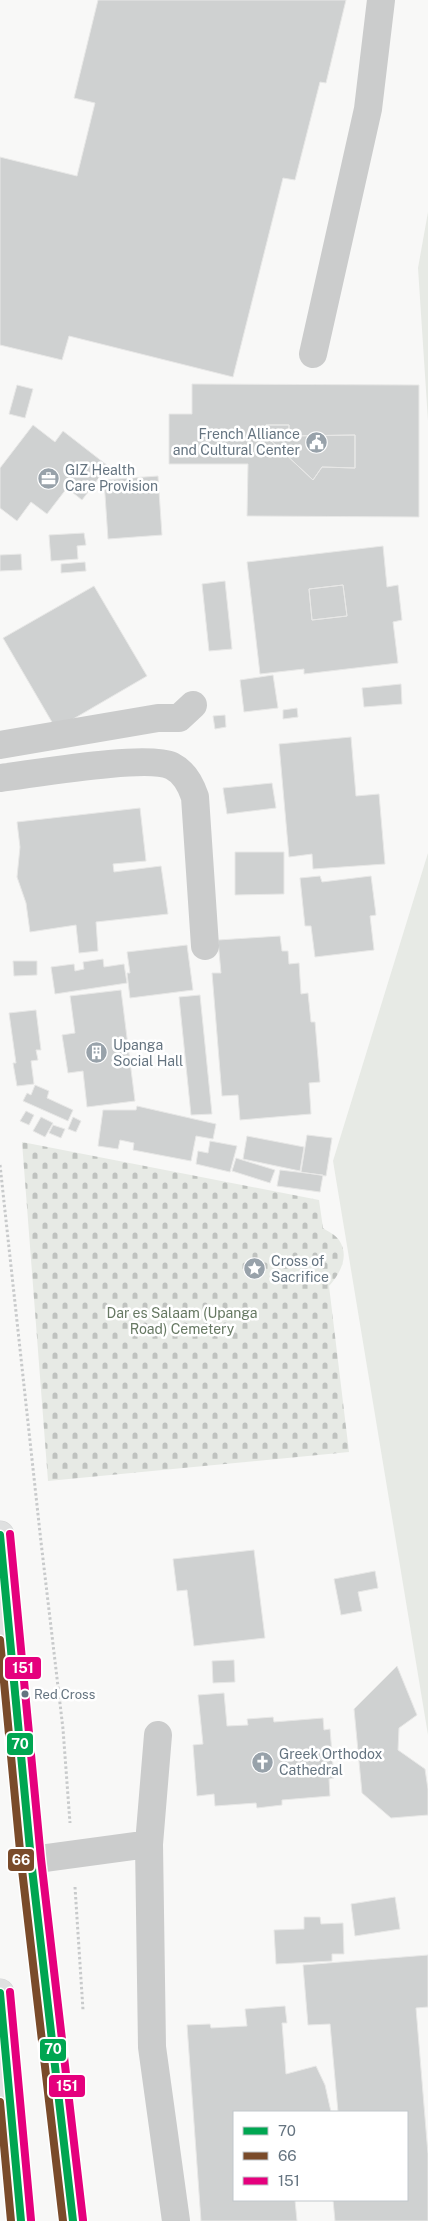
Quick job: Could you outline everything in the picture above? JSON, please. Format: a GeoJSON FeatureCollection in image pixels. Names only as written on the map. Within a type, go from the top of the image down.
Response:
{"type":"FeatureCollection","features":[{"type":"Feature","properties":{"kind":"highway"},"geometry":{"type":"LineString","coordinates":[[0,1535],[32,1860],[73,2221]]}},
{"type":"Feature","properties":{"kind":"highway"},"geometry":{"type":"LineString","coordinates":[[0,1993],[20,2221]]}},
{"type":"Feature","properties":{"kind":"street"},"geometry":{"type":"LineString","coordinates":[[313,354],[368,109],[381,0]]}},
{"type":"Feature","properties":{"kind":"street"},"geometry":{"type":"LineString","coordinates":[[0,745],[158,718],[179,718],[193,705]]}},
{"type":"Feature","properties":{"kind":"street"},"geometry":{"type":"LineString","coordinates":[[0,778],[148,761],[174,767],[190,784],[195,797],[205,946]]}},
{"type":"Feature","properties":{"kind":"street"},"geometry":{"type":"LineString","coordinates":[[158,1735],[149,1844],[152,2048],[176,2221]]}},
{"type":"Feature","properties":{"kind":"street"},"geometry":{"type":"LineString","coordinates":[[32,1860],[149,1844]]}},
{"type":"Feature","properties":{"kind":"path"},"geometry":{"type":"LineString","coordinates":[[0,1165],[63,1729],[84,2011]]}},
{"type":"Feature","properties":{"kind":"green space"},"geometry":{"type":"Polygon","coordinates":[[[428,212],[428,421],[418,268],[428,212]]]}},
{"type":"Feature","properties":{"kind":"green space"},"geometry":{"type":"Polygon","coordinates":[[[428,853],[428,1735],[333,1161],[428,853]]]}},
{"type":"Feature","properties":{"kind":"green space","name":"Dar es Salaam (Upanga Road) Cemetery"},"geometry":{"type":"Polygon","coordinates":[[[22,1142],[319,1200],[323,1228],[338,1238],[344,1252],[340,1270],[329,1286],[349,1452],[48,1481],[22,1142]]]}},
{"type":"Feature","properties":{"kind":"building"},"geometry":{"type":"Polygon","coordinates":[[[98,0],[346,0],[326,83],[320,82],[295,180],[283,178],[233,377],[69,336],[62,360],[0,345],[0,157],[77,176],[95,103],[74,98],[98,0]]]}},
{"type":"Feature","properties":{"kind":"building"},"geometry":{"type":"Polygon","coordinates":[[[192,384],[419,385],[419,517],[247,516],[248,464],[169,464],[169,414],[192,414],[192,384]],[[266,425],[266,436],[313,480],[322,467],[355,468],[355,435],[289,436],[289,425],[266,425]]]}},
{"type":"Feature","properties":{"kind":"building"},"geometry":{"type":"Polygon","coordinates":[[[17,385],[33,389],[25,418],[9,414],[17,385]]]}},
{"type":"Feature","properties":{"kind":"building","name":"GIZ Health Care Provision"},"geometry":{"type":"Polygon","coordinates":[[[33,425],[55,442],[63,431],[108,466],[82,500],[67,488],[47,514],[31,502],[17,521],[0,508],[0,468],[33,425]]]}},
{"type":"Feature","properties":{"kind":"building"},"geometry":{"type":"Polygon","coordinates":[[[266,425],[289,425],[289,436],[355,435],[355,468],[322,467],[313,480],[266,436],[266,425]]]}},
{"type":"Feature","properties":{"kind":"building"},"geometry":{"type":"Polygon","coordinates":[[[158,476],[162,535],[108,539],[104,480],[158,476]]]}},
{"type":"Feature","properties":{"kind":"building"},"geometry":{"type":"Polygon","coordinates":[[[84,533],[86,545],[77,546],[78,559],[51,561],[49,535],[84,533]]]}},
{"type":"Feature","properties":{"kind":"building"},"geometry":{"type":"Polygon","coordinates":[[[383,546],[387,587],[398,585],[402,620],[393,622],[398,663],[304,674],[304,669],[260,674],[247,562],[383,546]],[[343,585],[309,589],[312,620],[347,616],[343,585]]]}},
{"type":"Feature","properties":{"kind":"building"},"geometry":{"type":"Polygon","coordinates":[[[21,554],[22,570],[0,571],[0,555],[21,554]]]}},
{"type":"Feature","properties":{"kind":"building"},"geometry":{"type":"Polygon","coordinates":[[[85,562],[86,571],[61,573],[61,564],[85,562]]]}},
{"type":"Feature","properties":{"kind":"building"},"geometry":{"type":"Polygon","coordinates":[[[225,581],[232,649],[209,651],[202,584],[225,581]]]}},
{"type":"Feature","properties":{"kind":"building"},"geometry":{"type":"Polygon","coordinates":[[[343,585],[347,616],[312,620],[309,589],[343,585]]]}},
{"type":"Feature","properties":{"kind":"building"},"geometry":{"type":"Polygon","coordinates":[[[94,586],[147,676],[56,729],[3,638],[94,586]]]}},
{"type":"Feature","properties":{"kind":"building"},"geometry":{"type":"Polygon","coordinates":[[[273,675],[278,708],[244,712],[240,680],[273,675]]]}},
{"type":"Feature","properties":{"kind":"building"},"geometry":{"type":"Polygon","coordinates":[[[401,684],[402,704],[364,707],[362,688],[401,684]]]}},
{"type":"Feature","properties":{"kind":"building"},"geometry":{"type":"Polygon","coordinates":[[[297,708],[298,717],[283,719],[283,710],[297,708]]]}},
{"type":"Feature","properties":{"kind":"building"},"geometry":{"type":"Polygon","coordinates":[[[225,715],[226,727],[215,729],[213,716],[225,715]]]}},
{"type":"Feature","properties":{"kind":"building"},"geometry":{"type":"Polygon","coordinates":[[[351,737],[356,796],[379,794],[385,864],[313,869],[312,854],[289,857],[279,744],[351,737]]]}},
{"type":"Feature","properties":{"kind":"building"},"geometry":{"type":"Polygon","coordinates":[[[272,783],[276,808],[227,814],[223,788],[272,783]]]}},
{"type":"Feature","properties":{"kind":"building"},"geometry":{"type":"Polygon","coordinates":[[[140,808],[146,861],[113,864],[114,872],[161,866],[168,914],[96,922],[98,951],[79,953],[76,925],[30,932],[26,903],[17,877],[20,847],[17,822],[140,808]]]}},
{"type":"Feature","properties":{"kind":"building"},"geometry":{"type":"Polygon","coordinates":[[[235,852],[284,852],[284,894],[235,895],[235,852]]]}},
{"type":"Feature","properties":{"kind":"building"},"geometry":{"type":"Polygon","coordinates":[[[320,876],[322,882],[371,876],[376,915],[370,916],[374,950],[315,957],[311,926],[305,926],[300,878],[320,876]]]}},
{"type":"Feature","properties":{"kind":"building"},"geometry":{"type":"Polygon","coordinates":[[[280,936],[282,951],[288,951],[289,964],[299,963],[301,994],[308,993],[311,1022],[315,1022],[320,1082],[309,1083],[311,1114],[240,1120],[238,1095],[222,1096],[212,973],[221,973],[218,940],[280,936]]]}},
{"type":"Feature","properties":{"kind":"building"},"geometry":{"type":"Polygon","coordinates":[[[187,945],[193,990],[130,998],[127,973],[130,973],[127,952],[187,945]]]}},
{"type":"Feature","properties":{"kind":"building"},"geometry":{"type":"Polygon","coordinates":[[[103,959],[104,967],[124,964],[127,983],[55,994],[51,967],[74,964],[75,971],[84,969],[83,962],[103,959]]]}},
{"type":"Feature","properties":{"kind":"building"},"geometry":{"type":"Polygon","coordinates":[[[13,961],[37,961],[37,975],[14,976],[13,961]]]}},
{"type":"Feature","properties":{"kind":"building","name":"Upanga Social Hall"},"geometry":{"type":"Polygon","coordinates":[[[121,990],[135,1101],[87,1107],[83,1071],[68,1073],[62,1035],[75,1033],[70,996],[121,990]]]}},
{"type":"Feature","properties":{"kind":"building"},"geometry":{"type":"Polygon","coordinates":[[[200,995],[212,1114],[191,1115],[179,997],[200,995]]]}},
{"type":"Feature","properties":{"kind":"building"},"geometry":{"type":"Polygon","coordinates":[[[36,1010],[41,1050],[36,1050],[38,1060],[31,1061],[34,1084],[17,1086],[13,1063],[16,1063],[9,1013],[36,1010]]]}},
{"type":"Feature","properties":{"kind":"building"},"geometry":{"type":"Polygon","coordinates":[[[35,1085],[49,1091],[47,1098],[73,1110],[68,1121],[23,1101],[27,1093],[31,1095],[35,1085]]]}},
{"type":"Feature","properties":{"kind":"building"},"geometry":{"type":"Polygon","coordinates":[[[137,1106],[216,1124],[213,1139],[196,1136],[191,1161],[133,1150],[134,1143],[120,1140],[118,1149],[98,1146],[103,1110],[136,1110],[137,1106]]]}},
{"type":"Feature","properties":{"kind":"building"},"geometry":{"type":"Polygon","coordinates":[[[26,1111],[34,1115],[29,1125],[20,1121],[26,1111]]]}},
{"type":"Feature","properties":{"kind":"building"},"geometry":{"type":"Polygon","coordinates":[[[41,1117],[53,1123],[45,1137],[33,1131],[41,1117]]]}},
{"type":"Feature","properties":{"kind":"building"},"geometry":{"type":"Polygon","coordinates":[[[73,1117],[81,1121],[76,1132],[68,1129],[73,1117]]]}},
{"type":"Feature","properties":{"kind":"building"},"geometry":{"type":"Polygon","coordinates":[[[53,1125],[65,1129],[61,1138],[49,1133],[53,1125]]]}},
{"type":"Feature","properties":{"kind":"building"},"geometry":{"type":"Polygon","coordinates":[[[307,1135],[332,1138],[326,1176],[301,1172],[307,1135]]]}},
{"type":"Feature","properties":{"kind":"building"},"geometry":{"type":"Polygon","coordinates":[[[247,1136],[304,1147],[300,1171],[243,1159],[247,1136]]]}},
{"type":"Feature","properties":{"kind":"building"},"geometry":{"type":"Polygon","coordinates":[[[210,1141],[237,1146],[230,1172],[196,1164],[198,1151],[208,1153],[210,1141]]]}},
{"type":"Feature","properties":{"kind":"building"},"geometry":{"type":"Polygon","coordinates":[[[236,1158],[275,1170],[270,1183],[232,1171],[236,1158]]]}},
{"type":"Feature","properties":{"kind":"building"},"geometry":{"type":"Polygon","coordinates":[[[280,1170],[323,1175],[320,1192],[277,1186],[280,1170]]]}},
{"type":"Feature","properties":{"kind":"building"},"geometry":{"type":"Polygon","coordinates":[[[254,1550],[265,1638],[194,1646],[187,1590],[177,1591],[173,1559],[254,1550]]]}},
{"type":"Feature","properties":{"kind":"building"},"geometry":{"type":"Polygon","coordinates":[[[375,1571],[378,1588],[358,1592],[362,1611],[341,1615],[334,1579],[375,1571]]]}},
{"type":"Feature","properties":{"kind":"building"},"geometry":{"type":"Polygon","coordinates":[[[234,1660],[235,1682],[213,1683],[212,1661],[234,1660]]]}},
{"type":"Feature","properties":{"kind":"building"},"geometry":{"type":"Polygon","coordinates":[[[397,1666],[417,1715],[399,1728],[398,1750],[425,1769],[428,1789],[428,1815],[391,1818],[362,1793],[354,1709],[397,1666]]]}},
{"type":"Feature","properties":{"kind":"building","name":"Greek Orthodox Cathedral"},"geometry":{"type":"Polygon","coordinates":[[[224,1693],[227,1726],[248,1725],[247,1719],[273,1717],[274,1722],[323,1718],[324,1730],[330,1729],[334,1778],[329,1779],[330,1796],[282,1800],[282,1805],[257,1808],[256,1803],[215,1806],[214,1794],[197,1796],[193,1745],[203,1744],[198,1695],[224,1693]]]}},
{"type":"Feature","properties":{"kind":"building"},"geometry":{"type":"Polygon","coordinates":[[[395,1897],[400,1929],[355,1936],[351,1904],[395,1897]]]}},
{"type":"Feature","properties":{"kind":"building"},"geometry":{"type":"Polygon","coordinates":[[[304,1917],[320,1917],[321,1924],[343,1923],[344,1954],[332,1954],[332,1961],[276,1964],[274,1930],[304,1929],[304,1917]]]}},
{"type":"Feature","properties":{"kind":"building"},"geometry":{"type":"Polygon","coordinates":[[[428,1955],[428,2007],[416,2008],[428,2154],[428,2221],[335,2221],[333,2201],[408,2201],[408,2111],[338,2111],[330,2024],[308,2025],[303,1965],[428,1955]]]}},
{"type":"Feature","properties":{"kind":"building"},"geometry":{"type":"Polygon","coordinates":[[[285,2006],[287,2023],[282,2023],[286,2074],[316,2066],[325,2085],[331,2111],[233,2111],[233,2201],[295,2201],[297,2221],[201,2221],[187,2025],[210,2024],[211,2028],[247,2026],[245,2009],[285,2006]]]}},
{"type":"Feature","properties":{"kind":"transit line","name":"151"},"geometry":{"type":"LineString","coordinates":[[10,1534],[41,1859],[83,2220]]}},
{"type":"Feature","properties":{"kind":"transit line","name":"70"},"geometry":{"type":"LineString","coordinates":[[0,1535],[31,1860],[73,2221]]}},
{"type":"Feature","properties":{"kind":"transit line","name":"66"},"geometry":{"type":"LineString","coordinates":[[0,1640],[21,1861],[63,2221]]}},
{"type":"Feature","properties":{"kind":"transit line","name":"151"},"geometry":{"type":"LineString","coordinates":[[10,1992],[31,2220]]}},
{"type":"Feature","properties":{"kind":"transit line","name":"70"},"geometry":{"type":"LineString","coordinates":[[0,1993],[21,2221]]}},
{"type":"Feature","properties":{"kind":"transit line","name":"66"},"geometry":{"type":"LineString","coordinates":[[0,2102],[11,2221]]}},
{"type":"Feature","properties":{"kind":"place","name":"French Alliance and Cultural Center"},"geometry":{"type":"Point","coordinates":[316,442]}},
{"type":"Feature","properties":{"kind":"place","name":"GIZ Health Care Provision"},"geometry":{"type":"Point","coordinates":[49,478]}},
{"type":"Feature","properties":{"kind":"place","name":"Upanga Social Hall"},"geometry":{"type":"Point","coordinates":[97,1053]}},
{"type":"Feature","properties":{"kind":"place","name":"Cross of Sacrifice"},"geometry":{"type":"Point","coordinates":[255,1269]}},
{"type":"Feature","properties":{"kind":"place","name":"Red Cross"},"geometry":{"type":"Point","coordinates":[25,1694]}},
{"type":"Feature","properties":{"kind":"place","name":"Greek Orthodox Cathedral"},"geometry":{"type":"Point","coordinates":[263,1762]}}]}
